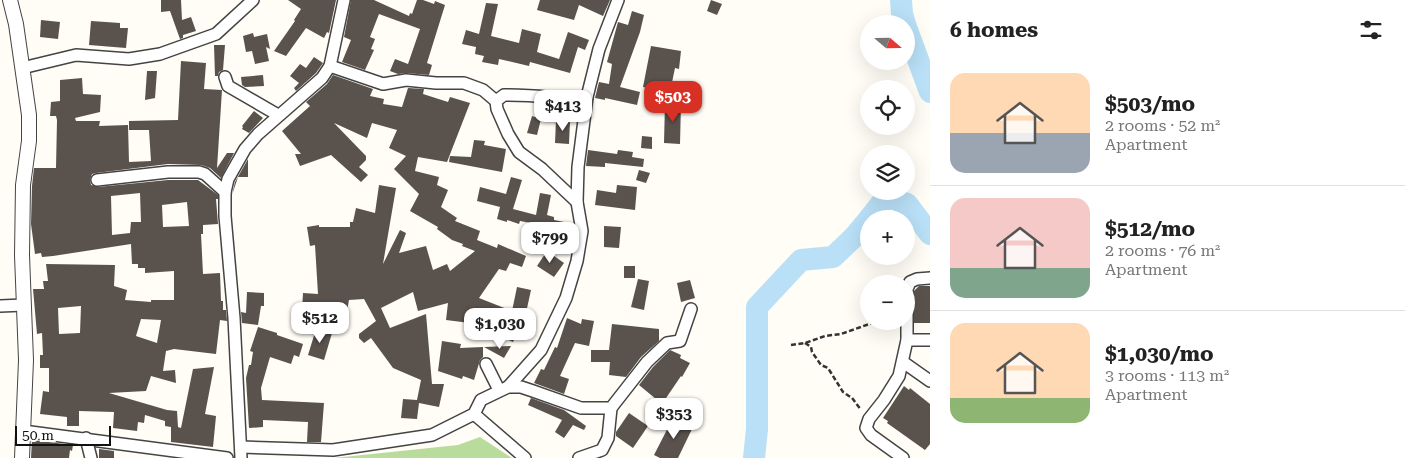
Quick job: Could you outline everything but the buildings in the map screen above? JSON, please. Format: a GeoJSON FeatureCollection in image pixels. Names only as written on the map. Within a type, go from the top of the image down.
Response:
{"type":"FeatureCollection","features":[{"type":"Feature","properties":{"kind":"street"},"geometry":{"type":"LineString","coordinates":[[10,0],[29,115],[29,141],[23,185],[26,360],[22,458]]}},
{"type":"Feature","properties":{"kind":"street"},"geometry":{"type":"LineString","coordinates":[[22,68],[76,55],[129,59],[160,54],[216,34],[253,0]]}},
{"type":"Feature","properties":{"kind":"street"},"geometry":{"type":"LineString","coordinates":[[344,0],[330,66],[312,89],[278,115],[245,149],[228,179],[225,192],[241,453],[333,450],[432,435],[474,414],[482,400],[503,388],[540,350],[566,298],[577,261],[582,231],[577,202],[578,167],[587,97],[599,49],[618,0]]}},
{"type":"Feature","properties":{"kind":"street"},"geometry":{"type":"LineString","coordinates":[[330,66],[383,84],[406,80],[464,83],[483,90],[496,101],[497,109],[508,134],[519,152],[542,169],[577,202]]}},
{"type":"Feature","properties":{"kind":"street"},"geometry":{"type":"LineString","coordinates":[[224,77],[228,86],[278,115]]}},
{"type":"Feature","properties":{"kind":"street"},"geometry":{"type":"LineString","coordinates":[[496,101],[504,95],[533,95],[560,98],[579,103],[587,97]]}},
{"type":"Feature","properties":{"kind":"street"},"geometry":{"type":"LineString","coordinates":[[97,180],[168,172],[199,172],[205,174],[225,192]]}},
{"type":"Feature","properties":{"kind":"street"},"geometry":{"type":"LineString","coordinates":[[903,458],[871,435],[866,428],[868,419],[884,400],[899,376],[907,340],[907,289],[910,282],[916,279],[930,278]]}},
{"type":"Feature","properties":{"kind":"street"},"geometry":{"type":"LineString","coordinates":[[0,306],[24,305]]}},
{"type":"Feature","properties":{"kind":"street"},"geometry":{"type":"LineString","coordinates":[[579,458],[602,450],[608,438],[610,408],[647,362],[667,343],[680,341],[691,309]]}},
{"type":"Feature","properties":{"kind":"street"},"geometry":{"type":"LineString","coordinates":[[907,340],[930,340]]}},
{"type":"Feature","properties":{"kind":"street"},"geometry":{"type":"LineString","coordinates":[[903,362],[930,381]]}},
{"type":"Feature","properties":{"kind":"street"},"geometry":{"type":"LineString","coordinates":[[486,364],[503,388],[534,391],[581,408],[610,408]]}},
{"type":"Feature","properties":{"kind":"street"},"geometry":{"type":"LineString","coordinates":[[474,414],[525,458]]}},
{"type":"Feature","properties":{"kind":"street"},"geometry":{"type":"LineString","coordinates":[[23,431],[227,458]]}},
{"type":"Feature","properties":{"kind":"street"},"geometry":{"type":"LineString","coordinates":[[86,438],[91,458]]}},
{"type":"Feature","properties":{"kind":"path"},"geometry":{"type":"LineString","coordinates":[[791,345],[841,334],[860,327]]}},
{"type":"Feature","properties":{"kind":"path"},"geometry":{"type":"LineString","coordinates":[[805,343],[811,347],[812,352],[821,365],[828,368],[843,392],[852,398],[868,419]]}},
{"type":"Feature","properties":{"kind":"green space"},"geometry":{"type":"Polygon","coordinates":[[[480,437],[512,458],[334,458],[458,445],[480,437]]]}},
{"type":"Feature","properties":{"kind":"waterway"},"geometry":{"type":"LineString","coordinates":[[901,0],[902,15]]}},
{"type":"Feature","properties":{"kind":"waterway"},"geometry":{"type":"LineString","coordinates":[[915,51],[930,92]]}},
{"type":"Feature","properties":{"kind":"waterway"},"geometry":{"type":"LineString","coordinates":[[876,210],[887,196],[907,204],[912,210]]}},
{"type":"Feature","properties":{"kind":"waterway"},"geometry":{"type":"LineString","coordinates":[[915,214],[930,234]]}},
{"type":"Feature","properties":{"kind":"waterway"},"geometry":{"type":"LineString","coordinates":[[754,458],[757,429],[757,307],[801,260],[833,257],[860,230]]}}]}
